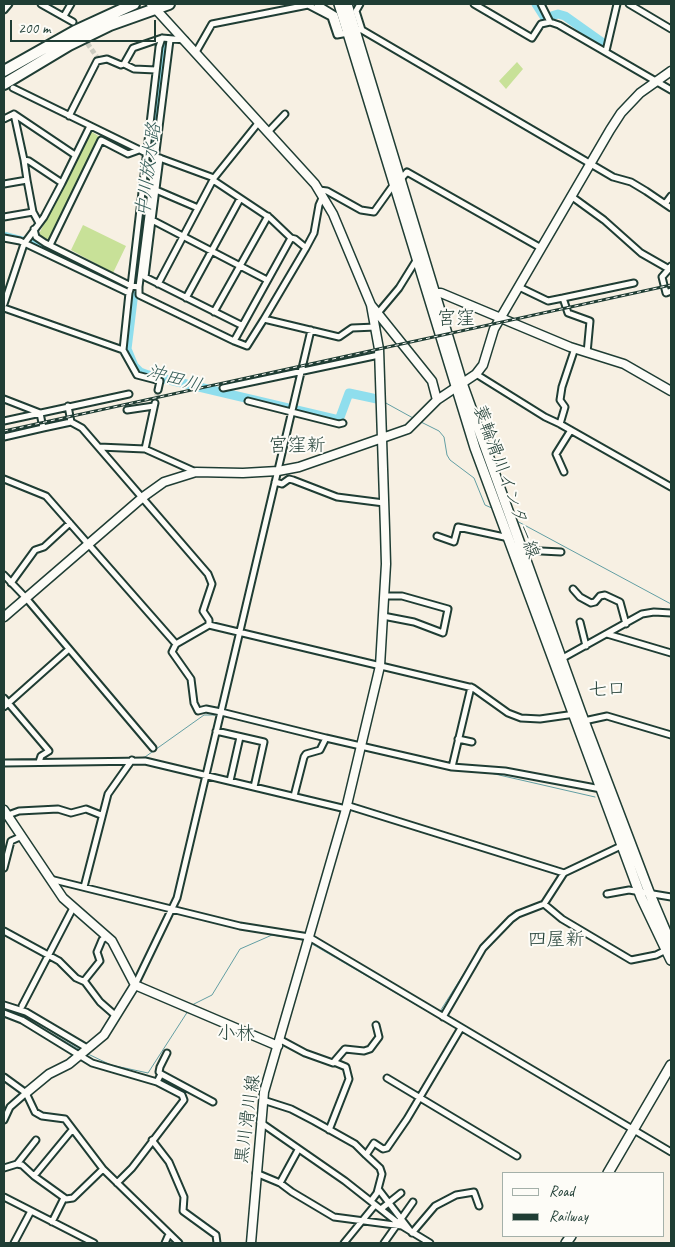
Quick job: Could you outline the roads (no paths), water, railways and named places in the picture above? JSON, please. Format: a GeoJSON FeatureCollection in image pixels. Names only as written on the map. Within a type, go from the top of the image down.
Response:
{"type":"FeatureCollection","features":[{"type":"Feature","properties":{"kind":"highway"},"geometry":{"type":"LineString","coordinates":[[4,71],[74,31],[134,4]]}},
{"type":"Feature","properties":{"kind":"highway"},"geometry":{"type":"LineString","coordinates":[[9,86],[70,46],[154,6],[169,4]]}},
{"type":"Feature","properties":{"kind":"main road","name":"蓑輪滑川インター線"},"geometry":{"type":"LineString","coordinates":[[339,4],[351,32],[434,293],[459,386]]}},
{"type":"Feature","properties":{"kind":"main road","name":"蓑輪滑川インター線"},"geometry":{"type":"LineString","coordinates":[[347,4],[351,32]]}},
{"type":"Feature","properties":{"kind":"main road","name":"蓑輪滑川インター線"},"geometry":{"type":"LineString","coordinates":[[398,181],[417,259],[459,386],[512,537],[644,892],[670,947],[671,960]]}},
{"type":"Feature","properties":{"kind":"main road","name":"蓑輪滑川インター線"},"geometry":{"type":"LineString","coordinates":[[512,537],[522,550],[561,659],[601,789],[627,844]]}},
{"type":"Feature","properties":{"kind":"main road"},"geometry":{"type":"LineString","coordinates":[[609,1172],[671,1064]]}},
{"type":"Feature","properties":{"kind":"street"},"geometry":{"type":"LineString","coordinates":[[4,10],[8,4]]}},
{"type":"Feature","properties":{"kind":"street"},"geometry":{"type":"LineString","coordinates":[[41,4],[73,22]]}},
{"type":"Feature","properties":{"kind":"street"},"geometry":{"type":"LineString","coordinates":[[64,16],[71,4]]}},
{"type":"Feature","properties":{"kind":"street"},"geometry":{"type":"LineString","coordinates":[[316,4],[335,15],[351,32],[613,177],[638,186],[671,208]]}},
{"type":"Feature","properties":{"kind":"street"},"geometry":{"type":"LineString","coordinates":[[351,32],[356,11],[360,4]]}},
{"type":"Feature","properties":{"kind":"street"},"geometry":{"type":"LineString","coordinates":[[474,4],[532,38],[540,24],[550,22]]}},
{"type":"Feature","properties":{"kind":"street"},"geometry":{"type":"LineString","coordinates":[[541,4],[550,22],[606,51],[671,90]]}},
{"type":"Feature","properties":{"kind":"street"},"geometry":{"type":"LineString","coordinates":[[606,51],[617,4]]}},
{"type":"Feature","properties":{"kind":"street"},"geometry":{"type":"LineString","coordinates":[[629,4],[671,28]]}},
{"type":"Feature","properties":{"kind":"street"},"geometry":{"type":"LineString","coordinates":[[196,52],[212,24],[308,5],[331,17],[337,35],[351,32]]}},
{"type":"Feature","properties":{"kind":"street"},"geometry":{"type":"LineString","coordinates":[[154,6],[321,193],[371,305],[432,381],[437,400]]}},
{"type":"Feature","properties":{"kind":"street"},"geometry":{"type":"LineString","coordinates":[[124,64],[133,48],[162,38],[185,40]]}},
{"type":"Feature","properties":{"kind":"street"},"geometry":{"type":"LineString","coordinates":[[162,38],[156,70],[152,155],[138,294],[247,346],[314,233],[321,193]]}},
{"type":"Feature","properties":{"kind":"street"},"geometry":{"type":"LineString","coordinates":[[158,390],[160,381],[137,375],[122,350],[129,293],[170,40]]}},
{"type":"Feature","properties":{"kind":"street"},"geometry":{"type":"LineString","coordinates":[[69,116],[97,60],[107,59],[134,69],[156,70]]}},
{"type":"Feature","properties":{"kind":"street"},"geometry":{"type":"LineString","coordinates":[[4,617],[142,497],[164,482],[196,472],[278,471],[299,467],[403,432],[418,421],[437,400],[476,374],[483,365],[494,329],[621,113],[640,93],[671,71]]}},
{"type":"Feature","properties":{"kind":"street"},"geometry":{"type":"LineString","coordinates":[[9,86],[139,150],[213,179],[240,199],[268,216],[306,248]]}},
{"type":"Feature","properties":{"kind":"street"},"geometry":{"type":"LineString","coordinates":[[4,119],[14,114]]}},
{"type":"Feature","properties":{"kind":"street"},"geometry":{"type":"LineString","coordinates":[[14,114],[75,155]]}},
{"type":"Feature","properties":{"kind":"street"},"geometry":{"type":"LineString","coordinates":[[14,114],[33,212],[39,224]]}},
{"type":"Feature","properties":{"kind":"street"},"geometry":{"type":"LineString","coordinates":[[268,132],[285,114]]}},
{"type":"Feature","properties":{"kind":"street"},"geometry":{"type":"LineString","coordinates":[[158,284],[213,179],[259,122]]}},
{"type":"Feature","properties":{"kind":"street"},"geometry":{"type":"LineString","coordinates":[[4,304],[24,244],[34,228],[39,224],[62,183],[90,126]]}},
{"type":"Feature","properties":{"kind":"street"},"geometry":{"type":"LineString","coordinates":[[50,245],[104,133]]}},
{"type":"Feature","properties":{"kind":"street"},"geometry":{"type":"LineString","coordinates":[[101,140],[128,154],[139,150]]}},
{"type":"Feature","properties":{"kind":"street"},"geometry":{"type":"LineString","coordinates":[[152,155],[156,190],[145,276],[241,326]]}},
{"type":"Feature","properties":{"kind":"street"},"geometry":{"type":"LineString","coordinates":[[24,160],[29,161],[62,183]]}},
{"type":"Feature","properties":{"kind":"street"},"geometry":{"type":"LineString","coordinates":[[321,193],[327,191],[361,210],[374,212],[407,172],[541,248]]}},
{"type":"Feature","properties":{"kind":"street"},"geometry":{"type":"LineString","coordinates":[[4,184],[27,180]]}},
{"type":"Feature","properties":{"kind":"street"},"geometry":{"type":"LineString","coordinates":[[156,190],[198,208]]}},
{"type":"Feature","properties":{"kind":"street"},"geometry":{"type":"LineString","coordinates":[[571,196],[604,220],[641,253],[670,267],[662,277],[666,293],[671,291]]}},
{"type":"Feature","properties":{"kind":"street"},"geometry":{"type":"LineString","coordinates":[[666,204],[671,196]]}},
{"type":"Feature","properties":{"kind":"street"},"geometry":{"type":"LineString","coordinates":[[186,298],[240,199]]}},
{"type":"Feature","properties":{"kind":"street"},"geometry":{"type":"LineString","coordinates":[[4,217],[33,212]]}},
{"type":"Feature","properties":{"kind":"street"},"geometry":{"type":"LineString","coordinates":[[214,312],[268,216]]}},
{"type":"Feature","properties":{"kind":"street"},"geometry":{"type":"LineString","coordinates":[[152,220],[267,280]]}},
{"type":"Feature","properties":{"kind":"street"},"geometry":{"type":"LineString","coordinates":[[34,228],[36,236],[50,245],[131,286],[140,287]]}},
{"type":"Feature","properties":{"kind":"street"},"geometry":{"type":"LineString","coordinates":[[4,238],[24,244],[129,293]]}},
{"type":"Feature","properties":{"kind":"street"},"geometry":{"type":"LineString","coordinates":[[234,341],[292,238]]}},
{"type":"Feature","properties":{"kind":"street"},"geometry":{"type":"LineString","coordinates":[[378,313],[399,288],[417,259]]}},
{"type":"Feature","properties":{"kind":"street"},"geometry":{"type":"LineString","coordinates":[[110,284],[115,277]]}},
{"type":"Feature","properties":{"kind":"street"},"geometry":{"type":"LineString","coordinates":[[519,287],[548,301],[634,283]]}},
{"type":"Feature","properties":{"kind":"street"},"geometry":{"type":"LineString","coordinates":[[434,293],[441,293],[587,353],[606,356],[671,391]]}},
{"type":"Feature","properties":{"kind":"street"},"geometry":{"type":"LineString","coordinates":[[563,298],[568,312],[590,321],[587,353]]}},
{"type":"Feature","properties":{"kind":"street","name":"黒川滑川線"},"geometry":{"type":"LineString","coordinates":[[252,1243],[263,1100],[346,807],[380,666],[384,596],[384,502],[379,355],[371,305]]}},
{"type":"Feature","properties":{"kind":"street"},"geometry":{"type":"LineString","coordinates":[[4,308],[122,350]]}},
{"type":"Feature","properties":{"kind":"street"},"geometry":{"type":"LineString","coordinates":[[264,319],[339,337],[352,328],[376,327]]}},
{"type":"Feature","properties":{"kind":"street"},"geometry":{"type":"LineString","coordinates":[[4,1120],[10,1107],[26,1093],[49,1074],[69,1064],[104,1035],[135,985],[173,909],[311,330]]}},
{"type":"Feature","properties":{"kind":"street"},"geometry":{"type":"LineString","coordinates":[[560,424],[565,407],[560,400],[562,387],[575,348]]}},
{"type":"Feature","properties":{"kind":"street"},"geometry":{"type":"LineString","coordinates":[[223,388],[379,355]]}},
{"type":"Feature","properties":{"kind":"street"},"geometry":{"type":"LineString","coordinates":[[476,374],[545,417],[671,487]]}},
{"type":"Feature","properties":{"kind":"street"},"geometry":{"type":"LineString","coordinates":[[4,421],[129,394]]}},
{"type":"Feature","properties":{"kind":"street"},"geometry":{"type":"LineString","coordinates":[[4,399],[40,413]]}},
{"type":"Feature","properties":{"kind":"street"},"geometry":{"type":"LineString","coordinates":[[248,401],[343,423]]}},
{"type":"Feature","properties":{"kind":"street"},"geometry":{"type":"LineString","coordinates":[[127,410],[154,404],[145,449]]}},
{"type":"Feature","properties":{"kind":"street"},"geometry":{"type":"LineString","coordinates":[[68,406],[71,422]]}},
{"type":"Feature","properties":{"kind":"street"},"geometry":{"type":"LineString","coordinates":[[40,413],[43,428]]}},
{"type":"Feature","properties":{"kind":"street"},"geometry":{"type":"LineString","coordinates":[[4,437],[71,422],[82,428],[212,580],[203,611],[209,620],[209,625]]}},
{"type":"Feature","properties":{"kind":"street"},"geometry":{"type":"LineString","coordinates":[[564,472],[556,454],[571,430]]}},
{"type":"Feature","properties":{"kind":"street"},"geometry":{"type":"LineString","coordinates":[[99,447],[145,449],[196,472]]}},
{"type":"Feature","properties":{"kind":"street"},"geometry":{"type":"LineString","coordinates":[[275,482],[282,484],[289,479],[337,497],[384,502]]}},
{"type":"Feature","properties":{"kind":"street"},"geometry":{"type":"LineString","coordinates":[[4,480],[46,496],[176,644]]}},
{"type":"Feature","properties":{"kind":"street"},"geometry":{"type":"LineString","coordinates":[[12,583],[35,550],[44,548],[70,523]]}},
{"type":"Feature","properties":{"kind":"street"},"geometry":{"type":"LineString","coordinates":[[437,536],[454,542],[458,527],[512,537]]}},
{"type":"Feature","properties":{"kind":"street"},"geometry":{"type":"LineString","coordinates":[[522,550],[561,552]]}},
{"type":"Feature","properties":{"kind":"street"},"geometry":{"type":"LineString","coordinates":[[4,575],[26,598],[152,748]]}},
{"type":"Feature","properties":{"kind":"street"},"geometry":{"type":"LineString","coordinates":[[573,589],[585,601],[591,603],[595,602],[600,596],[605,595],[620,602],[626,624]]}},
{"type":"Feature","properties":{"kind":"street"},"geometry":{"type":"LineString","coordinates":[[383,616],[414,622],[443,633],[448,609],[402,596],[384,596]]}},
{"type":"Feature","properties":{"kind":"street"},"geometry":{"type":"LineString","coordinates":[[561,659],[648,612],[671,613]]}},
{"type":"Feature","properties":{"kind":"street"},"geometry":{"type":"LineString","coordinates":[[580,622],[586,646]]}},
{"type":"Feature","properties":{"kind":"street"},"geometry":{"type":"LineString","coordinates":[[601,789],[505,770],[452,767],[221,712],[206,709],[198,710],[194,703],[191,679],[172,652],[176,644],[209,625],[471,687],[508,713],[521,718],[606,716],[671,735]]}},
{"type":"Feature","properties":{"kind":"street"},"geometry":{"type":"LineString","coordinates":[[607,634],[671,653]]}},
{"type":"Feature","properties":{"kind":"street"},"geometry":{"type":"LineString","coordinates":[[6,705],[69,649]]}},
{"type":"Feature","properties":{"kind":"street"},"geometry":{"type":"LineString","coordinates":[[452,767],[471,687]]}},
{"type":"Feature","properties":{"kind":"street"},"geometry":{"type":"LineString","coordinates":[[4,698],[6,705],[49,751],[41,756],[39,762]]}},
{"type":"Feature","properties":{"kind":"street"},"geometry":{"type":"LineString","coordinates":[[216,731],[264,742],[254,787]]}},
{"type":"Feature","properties":{"kind":"street"},"geometry":{"type":"LineString","coordinates":[[230,781],[240,737]]}},
{"type":"Feature","properties":{"kind":"street"},"geometry":{"type":"LineString","coordinates":[[294,796],[304,757],[306,754],[320,750],[326,738]]}},
{"type":"Feature","properties":{"kind":"street"},"geometry":{"type":"LineString","coordinates":[[458,739],[472,742]]}},
{"type":"Feature","properties":{"kind":"street"},"geometry":{"type":"LineString","coordinates":[[84,887],[101,815],[110,790],[132,760]]}},
{"type":"Feature","properties":{"kind":"street"},"geometry":{"type":"LineString","coordinates":[[4,762],[132,760],[346,807],[564,873]]}},
{"type":"Feature","properties":{"kind":"street"},"geometry":{"type":"LineString","coordinates":[[101,815],[86,809],[71,813],[58,809],[6,812],[50,879],[73,908],[108,936],[135,985],[330,1064],[345,1049],[364,1051],[370,1049],[379,1037],[376,1025]]}},
{"type":"Feature","properties":{"kind":"street"},"geometry":{"type":"LineString","coordinates":[[4,868],[6,846],[11,841],[22,836]]}},
{"type":"Feature","properties":{"kind":"street"},"geometry":{"type":"LineString","coordinates":[[443,1017],[483,948],[518,914],[544,904],[564,873],[627,844]]}},
{"type":"Feature","properties":{"kind":"street"},"geometry":{"type":"LineString","coordinates":[[50,879],[240,926],[309,937],[615,1120],[634,1128],[671,1152]]}},
{"type":"Feature","properties":{"kind":"street"},"geometry":{"type":"LineString","coordinates":[[607,894],[620,890],[671,897]]}},
{"type":"Feature","properties":{"kind":"street"},"geometry":{"type":"LineString","coordinates":[[544,904],[562,918],[631,960],[656,955],[670,947]]}},
{"type":"Feature","properties":{"kind":"street"},"geometry":{"type":"LineString","coordinates":[[22,1006],[73,908]]}},
{"type":"Feature","properties":{"kind":"street"},"geometry":{"type":"LineString","coordinates":[[4,931],[59,961],[76,978],[84,981],[100,1002],[116,1016]]}},
{"type":"Feature","properties":{"kind":"street"},"geometry":{"type":"LineString","coordinates":[[84,981],[100,961],[97,952],[102,940],[108,936]]}},
{"type":"Feature","properties":{"kind":"street"},"geometry":{"type":"LineString","coordinates":[[4,1005],[26,1012],[106,1069],[157,1082],[182,1095],[184,1100],[132,1168],[116,1183]]}},
{"type":"Feature","properties":{"kind":"street"},"geometry":{"type":"LineString","coordinates":[[4,1013],[22,1020],[82,1052]]}},
{"type":"Feature","properties":{"kind":"street"},"geometry":{"type":"LineString","coordinates":[[366,1155],[374,1143],[383,1149],[387,1148],[462,1028]]}},
{"type":"Feature","properties":{"kind":"street"},"geometry":{"type":"LineString","coordinates":[[157,1082],[161,1074],[159,1072],[160,1068],[168,1053]]}},
{"type":"Feature","properties":{"kind":"street"},"geometry":{"type":"LineString","coordinates":[[330,1130],[349,1079],[346,1067],[334,1062]]}},
{"type":"Feature","properties":{"kind":"street"},"geometry":{"type":"LineString","coordinates":[[161,1074],[213,1102]]}},
{"type":"Feature","properties":{"kind":"street"},"geometry":{"type":"LineString","coordinates":[[4,1077],[26,1093],[35,1112],[42,1116],[65,1119],[103,1169],[179,1243]]}},
{"type":"Feature","properties":{"kind":"street"},"geometry":{"type":"LineString","coordinates":[[387,1078],[517,1156]]}},
{"type":"Feature","properties":{"kind":"street"},"geometry":{"type":"LineString","coordinates":[[263,1100],[291,1110],[356,1144],[380,1168],[382,1174],[379,1190],[373,1203],[362,1222],[344,1243]]}},
{"type":"Feature","properties":{"kind":"street"},"geometry":{"type":"LineString","coordinates":[[260,1122],[412,1233],[430,1243]]}},
{"type":"Feature","properties":{"kind":"street"},"geometry":{"type":"LineString","coordinates":[[34,1176],[72,1130]]}},
{"type":"Feature","properties":{"kind":"street"},"geometry":{"type":"LineString","coordinates":[[17,1164],[36,1140]]}},
{"type":"Feature","properties":{"kind":"street"},"geometry":{"type":"LineString","coordinates":[[152,1140],[169,1162],[184,1197],[182,1211],[216,1235],[217,1243]]}},
{"type":"Feature","properties":{"kind":"street"},"geometry":{"type":"LineString","coordinates":[[280,1183],[298,1150]]}},
{"type":"Feature","properties":{"kind":"street"},"geometry":{"type":"LineString","coordinates":[[4,1168],[17,1164],[22,1165],[64,1198],[73,1198],[103,1169]]}},
{"type":"Feature","properties":{"kind":"street"},"geometry":{"type":"LineString","coordinates":[[256,1173],[280,1183],[305,1201],[334,1217],[362,1222],[399,1223]]}},
{"type":"Feature","properties":{"kind":"street"},"geometry":{"type":"LineString","coordinates":[[379,1190],[389,1203],[399,1223]]}},
{"type":"Feature","properties":{"kind":"street"},"geometry":{"type":"LineString","coordinates":[[412,1233],[435,1206],[456,1195],[474,1192],[479,1206]]}},
{"type":"Feature","properties":{"kind":"street"},"geometry":{"type":"LineString","coordinates":[[381,1209],[401,1193]]}},
{"type":"Feature","properties":{"kind":"street"},"geometry":{"type":"LineString","coordinates":[[4,1197],[94,1243]]}},
{"type":"Feature","properties":{"kind":"street"},"geometry":{"type":"LineString","coordinates":[[52,1222],[64,1198]]}},
{"type":"Feature","properties":{"kind":"street"},"geometry":{"type":"LineString","coordinates":[[384,1243],[413,1202]]}},
{"type":"Feature","properties":{"kind":"street"},"geometry":{"type":"LineString","coordinates":[[14,1243],[31,1211]]}},
{"type":"Feature","properties":{"kind":"street"},"geometry":{"type":"LineString","coordinates":[[165,1243],[170,1234]]}},
{"type":"Feature","properties":{"kind":"waterway"},"geometry":{"type":"LineString","coordinates":[[536,4],[545,18],[558,14],[565,16],[603,43]]}},
{"type":"Feature","properties":{"kind":"waterway","name":"沖田川"},"geometry":{"type":"LineString","coordinates":[[164,47],[127,349],[134,366],[140,372],[148,375],[339,420],[349,393],[377,399]]}},
{"type":"Feature","properties":{"kind":"waterway","name":"沖田川"},"geometry":{"type":"LineString","coordinates":[[4,236],[34,244],[104,279]]}},
{"type":"Feature","properties":{"kind":"waterway"},"geometry":{"type":"LineString","coordinates":[[384,402],[413,418]]}},
{"type":"Feature","properties":{"kind":"waterway"},"geometry":{"type":"LineString","coordinates":[[421,422],[439,431],[444,437],[447,455],[450,460],[474,478],[485,505],[494,509]]}},
{"type":"Feature","properties":{"kind":"waterway"},"geometry":{"type":"LineString","coordinates":[[515,520],[671,604]]}},
{"type":"Feature","properties":{"kind":"waterway"},"geometry":{"type":"LineString","coordinates":[[134,759],[145,757],[204,715],[219,715]]}},
{"type":"Feature","properties":{"kind":"waterway"},"geometry":{"type":"LineString","coordinates":[[4,760],[37,759]]}},
{"type":"Feature","properties":{"kind":"waterway"},"geometry":{"type":"LineString","coordinates":[[41,759],[130,759]]}},
{"type":"Feature","properties":{"kind":"waterway"},"geometry":{"type":"LineString","coordinates":[[486,772],[595,797]]}},
{"type":"Feature","properties":{"kind":"waterway"},"geometry":{"type":"LineString","coordinates":[[192,1005],[212,995],[240,949],[272,935],[303,940]]}},
{"type":"Feature","properties":{"kind":"waterway"},"geometry":{"type":"LineString","coordinates":[[312,944],[437,1017]]}},
{"type":"Feature","properties":{"kind":"waterway"},"geometry":{"type":"LineString","coordinates":[[439,1013],[480,948]]}},
{"type":"Feature","properties":{"kind":"waterway"},"geometry":{"type":"LineString","coordinates":[[6,1011],[22,1016],[80,1050]]}},
{"type":"Feature","properties":{"kind":"waterway"},"geometry":{"type":"LineString","coordinates":[[88,1054],[111,1065],[148,1073],[188,1011]]}},
{"type":"Feature","properties":{"kind":"tunnel"},"geometry":{"type":"LineString","coordinates":[[83,37],[99,60]]}},
{"type":"Feature","properties":{"kind":"tunnel"},"geometry":{"type":"LineString","coordinates":[[155,403],[158,390]]}},
{"type":"Feature","properties":{"kind":"railway"},"geometry":{"type":"LineString","coordinates":[[4,431],[671,285]]}},
{"type":"Feature","properties":{"kind":"district","name":"宮窪"},"geometry":{"type":"Point","coordinates":[456,319]}},
{"type":"Feature","properties":{"kind":"district","name":"宮窪新"},"geometry":{"type":"Point","coordinates":[297,446]}},
{"type":"Feature","properties":{"kind":"district","name":"七口"},"geometry":{"type":"Point","coordinates":[607,690]}},
{"type":"Feature","properties":{"kind":"district","name":"四屋新"},"geometry":{"type":"Point","coordinates":[556,940]}},
{"type":"Feature","properties":{"kind":"district","name":"小林"},"geometry":{"type":"Point","coordinates":[236,1034]}},
{"type":"Feature","properties":{"kind":"water label","name":"中川放水路"},"geometry":{"type":"Point","coordinates":[149,170]}}]}
